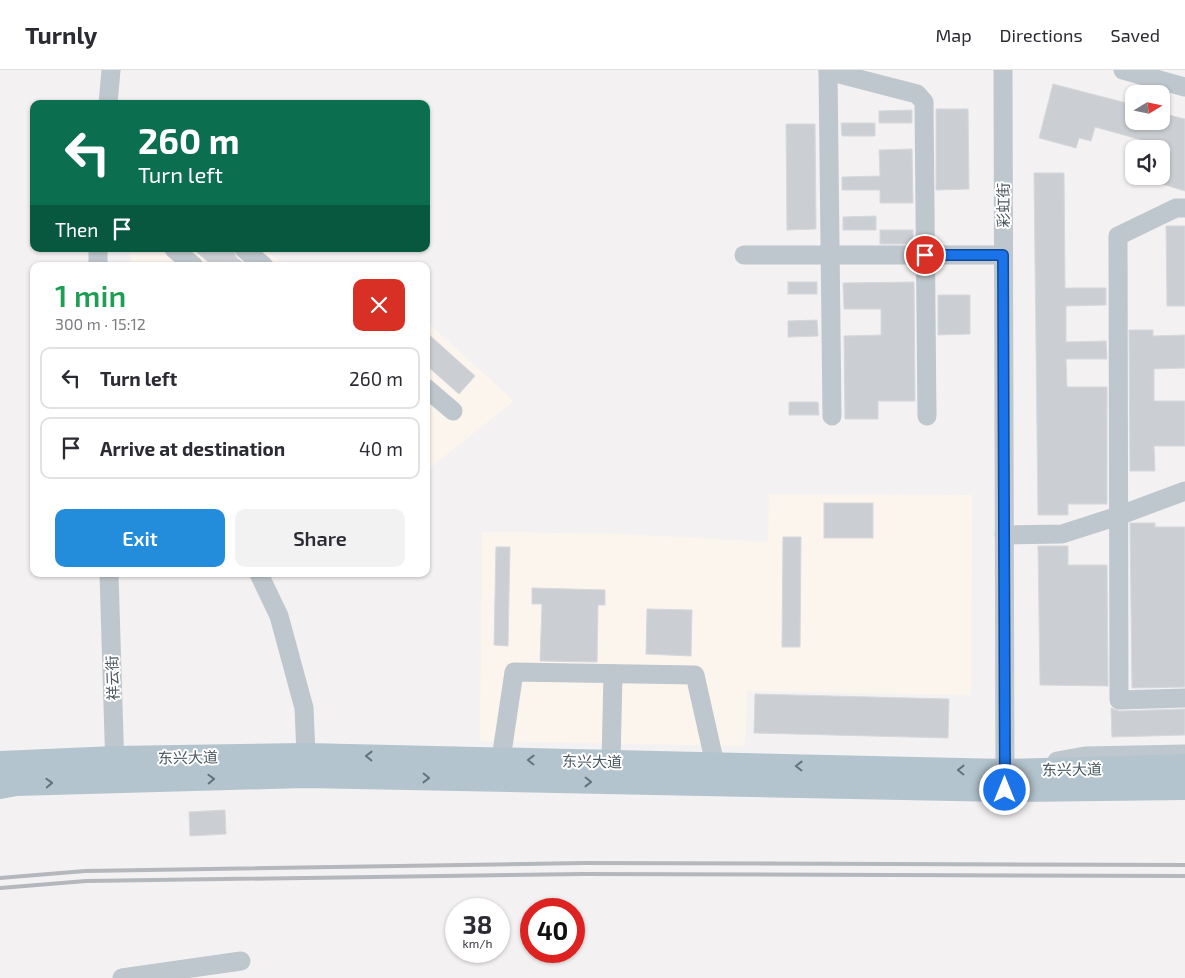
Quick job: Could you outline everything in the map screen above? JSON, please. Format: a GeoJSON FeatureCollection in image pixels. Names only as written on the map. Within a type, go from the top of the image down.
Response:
{"type":"FeatureCollection","features":[{"type":"Feature","properties":{"kind":"main road","name":"东兴大道"},"geometry":{"type":"LineString","coordinates":[[0,763],[115,758],[306,755],[501,759],[715,764],[1185,788]]}},
{"type":"Feature","properties":{"kind":"main road","name":"东兴大道"},"geometry":{"type":"LineString","coordinates":[[0,787],[16,784],[305,776],[1005,780],[1182,762]]}},
{"type":"Feature","properties":{"kind":"street"},"geometry":{"type":"LineString","coordinates":[[108,100],[111,70]]}},
{"type":"Feature","properties":{"kind":"street"},"geometry":{"type":"LineString","coordinates":[[832,416],[828,70],[917,94],[924,102],[927,416]]}},
{"type":"Feature","properties":{"kind":"street","name":"彩虹街"},"geometry":{"type":"LineString","coordinates":[[1003,70],[1005,780]]}},
{"type":"Feature","properties":{"kind":"street"},"geometry":{"type":"LineString","coordinates":[[1123,70],[1185,87]]}},
{"type":"Feature","properties":{"kind":"street"},"geometry":{"type":"LineString","coordinates":[[1185,208],[1176,208],[1118,236],[1119,700],[1185,698]]}},
{"type":"Feature","properties":{"kind":"street"},"geometry":{"type":"LineString","coordinates":[[178,252],[189,262]]}},
{"type":"Feature","properties":{"kind":"street"},"geometry":{"type":"LineString","coordinates":[[744,255],[1003,255]]}},
{"type":"Feature","properties":{"kind":"street"},"geometry":{"type":"LineString","coordinates":[[430,391],[453,411]]}},
{"type":"Feature","properties":{"kind":"street"},"geometry":{"type":"LineString","coordinates":[[1004,535],[1062,534],[1185,491]]}},
{"type":"Feature","properties":{"kind":"street","name":"祥云街"},"geometry":{"type":"LineString","coordinates":[[109,577],[116,781]]}},
{"type":"Feature","properties":{"kind":"street"},"geometry":{"type":"LineString","coordinates":[[260,577],[279,616],[304,708],[306,755]]}},
{"type":"Feature","properties":{"kind":"street"},"geometry":{"type":"LineString","coordinates":[[501,759],[514,672],[695,675],[715,764]]}},
{"type":"Feature","properties":{"kind":"street"},"geometry":{"type":"LineString","coordinates":[[611,762],[613,674]]}},
{"type":"Feature","properties":{"kind":"street"},"geometry":{"type":"LineString","coordinates":[[1005,780],[1085,756],[1149,755],[1182,762]]}},
{"type":"Feature","properties":{"kind":"street"},"geometry":{"type":"LineString","coordinates":[[122,978],[241,961]]}},
{"type":"Feature","properties":{"kind":"shaded area"},"geometry":{"type":"Polygon","coordinates":[[[130,252],[269,252],[280,262],[131,262],[130,252]]]}},
{"type":"Feature","properties":{"kind":"shaded area"},"geometry":{"type":"Polygon","coordinates":[[[430,325],[514,401],[430,468],[430,325]]]}},
{"type":"Feature","properties":{"kind":"shaded area"},"geometry":{"type":"Polygon","coordinates":[[[769,494],[972,495],[971,695],[747,691],[745,746],[480,741],[482,532],[622,534],[768,542],[769,494]]]}},
{"type":"Feature","properties":{"kind":"building"},"geometry":{"type":"Polygon","coordinates":[[[1053,84],[1125,103],[1125,130],[1170,130],[1170,115],[1185,119],[1185,191],[1165,185],[1170,185],[1170,140],[1142,140],[1095,127],[1091,141],[1079,138],[1076,148],[1039,138],[1053,84]]]}},
{"type":"Feature","properties":{"kind":"building"},"geometry":{"type":"Polygon","coordinates":[[[936,109],[968,109],[969,189],[936,190],[936,109]]]}},
{"type":"Feature","properties":{"kind":"building"},"geometry":{"type":"Polygon","coordinates":[[[912,110],[912,123],[879,123],[879,111],[912,110]]]}},
{"type":"Feature","properties":{"kind":"building"},"geometry":{"type":"Polygon","coordinates":[[[841,123],[875,123],[875,136],[842,136],[841,123]]]}},
{"type":"Feature","properties":{"kind":"building"},"geometry":{"type":"Polygon","coordinates":[[[786,124],[815,124],[816,229],[787,230],[786,124]]]}},
{"type":"Feature","properties":{"kind":"building"},"geometry":{"type":"Polygon","coordinates":[[[912,149],[913,203],[880,203],[880,190],[842,190],[842,177],[880,176],[879,150],[912,149]]]}},
{"type":"Feature","properties":{"kind":"building"},"geometry":{"type":"Polygon","coordinates":[[[1034,173],[1064,173],[1065,288],[1106,288],[1106,305],[1066,306],[1066,342],[1106,341],[1107,359],[1066,359],[1067,387],[1107,387],[1107,504],[1068,504],[1068,515],[1038,515],[1034,173]]]}},
{"type":"Feature","properties":{"kind":"building"},"geometry":{"type":"Polygon","coordinates":[[[876,216],[876,230],[843,230],[843,217],[876,216]]]}},
{"type":"Feature","properties":{"kind":"building"},"geometry":{"type":"Polygon","coordinates":[[[1166,226],[1185,226],[1185,306],[1167,306],[1166,226]]]}},
{"type":"Feature","properties":{"kind":"building"},"geometry":{"type":"Polygon","coordinates":[[[880,230],[913,230],[913,244],[880,244],[880,230]]]}},
{"type":"Feature","properties":{"kind":"building"},"geometry":{"type":"Polygon","coordinates":[[[197,252],[234,252],[236,257],[242,262],[208,262],[197,252]]]}},
{"type":"Feature","properties":{"kind":"building"},"geometry":{"type":"Polygon","coordinates":[[[788,282],[817,282],[817,294],[788,294],[788,282]]]}},
{"type":"Feature","properties":{"kind":"building"},"geometry":{"type":"Polygon","coordinates":[[[914,282],[915,401],[878,401],[878,419],[845,419],[844,336],[881,335],[881,309],[844,309],[843,283],[914,282]]]}},
{"type":"Feature","properties":{"kind":"building"},"geometry":{"type":"Polygon","coordinates":[[[938,295],[970,295],[970,334],[938,335],[938,295]]]}},
{"type":"Feature","properties":{"kind":"building"},"geometry":{"type":"Polygon","coordinates":[[[817,320],[818,336],[788,337],[788,321],[817,320]]]}},
{"type":"Feature","properties":{"kind":"building"},"geometry":{"type":"Polygon","coordinates":[[[1129,330],[1153,330],[1153,336],[1185,335],[1185,368],[1154,369],[1154,401],[1185,401],[1185,446],[1154,446],[1155,471],[1130,471],[1129,330]]]}},
{"type":"Feature","properties":{"kind":"building"},"geometry":{"type":"Polygon","coordinates":[[[430,336],[475,376],[459,394],[430,369],[430,336]]]}},
{"type":"Feature","properties":{"kind":"building"},"geometry":{"type":"Polygon","coordinates":[[[789,402],[818,402],[819,415],[789,415],[789,402]]]}},
{"type":"Feature","properties":{"kind":"building"},"geometry":{"type":"Polygon","coordinates":[[[824,503],[873,503],[873,538],[824,538],[824,503]]]}},
{"type":"Feature","properties":{"kind":"building"},"geometry":{"type":"Polygon","coordinates":[[[1130,523],[1155,523],[1155,527],[1185,527],[1185,687],[1132,688],[1130,523]]]}},
{"type":"Feature","properties":{"kind":"building"},"geometry":{"type":"Polygon","coordinates":[[[783,537],[801,537],[800,647],[782,647],[783,537]]]}},
{"type":"Feature","properties":{"kind":"building"},"geometry":{"type":"Polygon","coordinates":[[[1038,546],[1068,546],[1068,565],[1107,565],[1108,686],[1040,685],[1038,546]]]}},
{"type":"Feature","properties":{"kind":"building"},"geometry":{"type":"Polygon","coordinates":[[[496,547],[510,547],[508,646],[494,645],[496,547]]]}},
{"type":"Feature","properties":{"kind":"building"},"geometry":{"type":"Polygon","coordinates":[[[532,588],[605,590],[605,605],[598,605],[597,662],[540,661],[542,604],[532,604],[532,588]]]}},
{"type":"Feature","properties":{"kind":"building"},"geometry":{"type":"Polygon","coordinates":[[[647,609],[692,610],[691,656],[646,654],[647,609]]]}},
{"type":"Feature","properties":{"kind":"building"},"geometry":{"type":"Polygon","coordinates":[[[755,694],[949,699],[948,738],[754,733],[755,694]]]}},
{"type":"Feature","properties":{"kind":"building"},"geometry":{"type":"Polygon","coordinates":[[[1111,708],[1119,711],[1185,709],[1185,735],[1112,737],[1111,708]]]}},
{"type":"Feature","properties":{"kind":"building"},"geometry":{"type":"Polygon","coordinates":[[[225,810],[226,834],[190,836],[189,812],[225,810]]]}},
{"type":"Feature","properties":{"kind":"railway"},"geometry":{"type":"LineString","coordinates":[[0,878],[85,871],[584,863],[1185,865]]}},
{"type":"Feature","properties":{"kind":"railway"},"geometry":{"type":"LineString","coordinates":[[0,888],[86,881],[584,874],[1185,876]]}},
{"type":"Feature","properties":{"kind":"route"},"geometry":{"type":"LineString","coordinates":[[925,255],[1003,255],[1005,790]]}}]}
